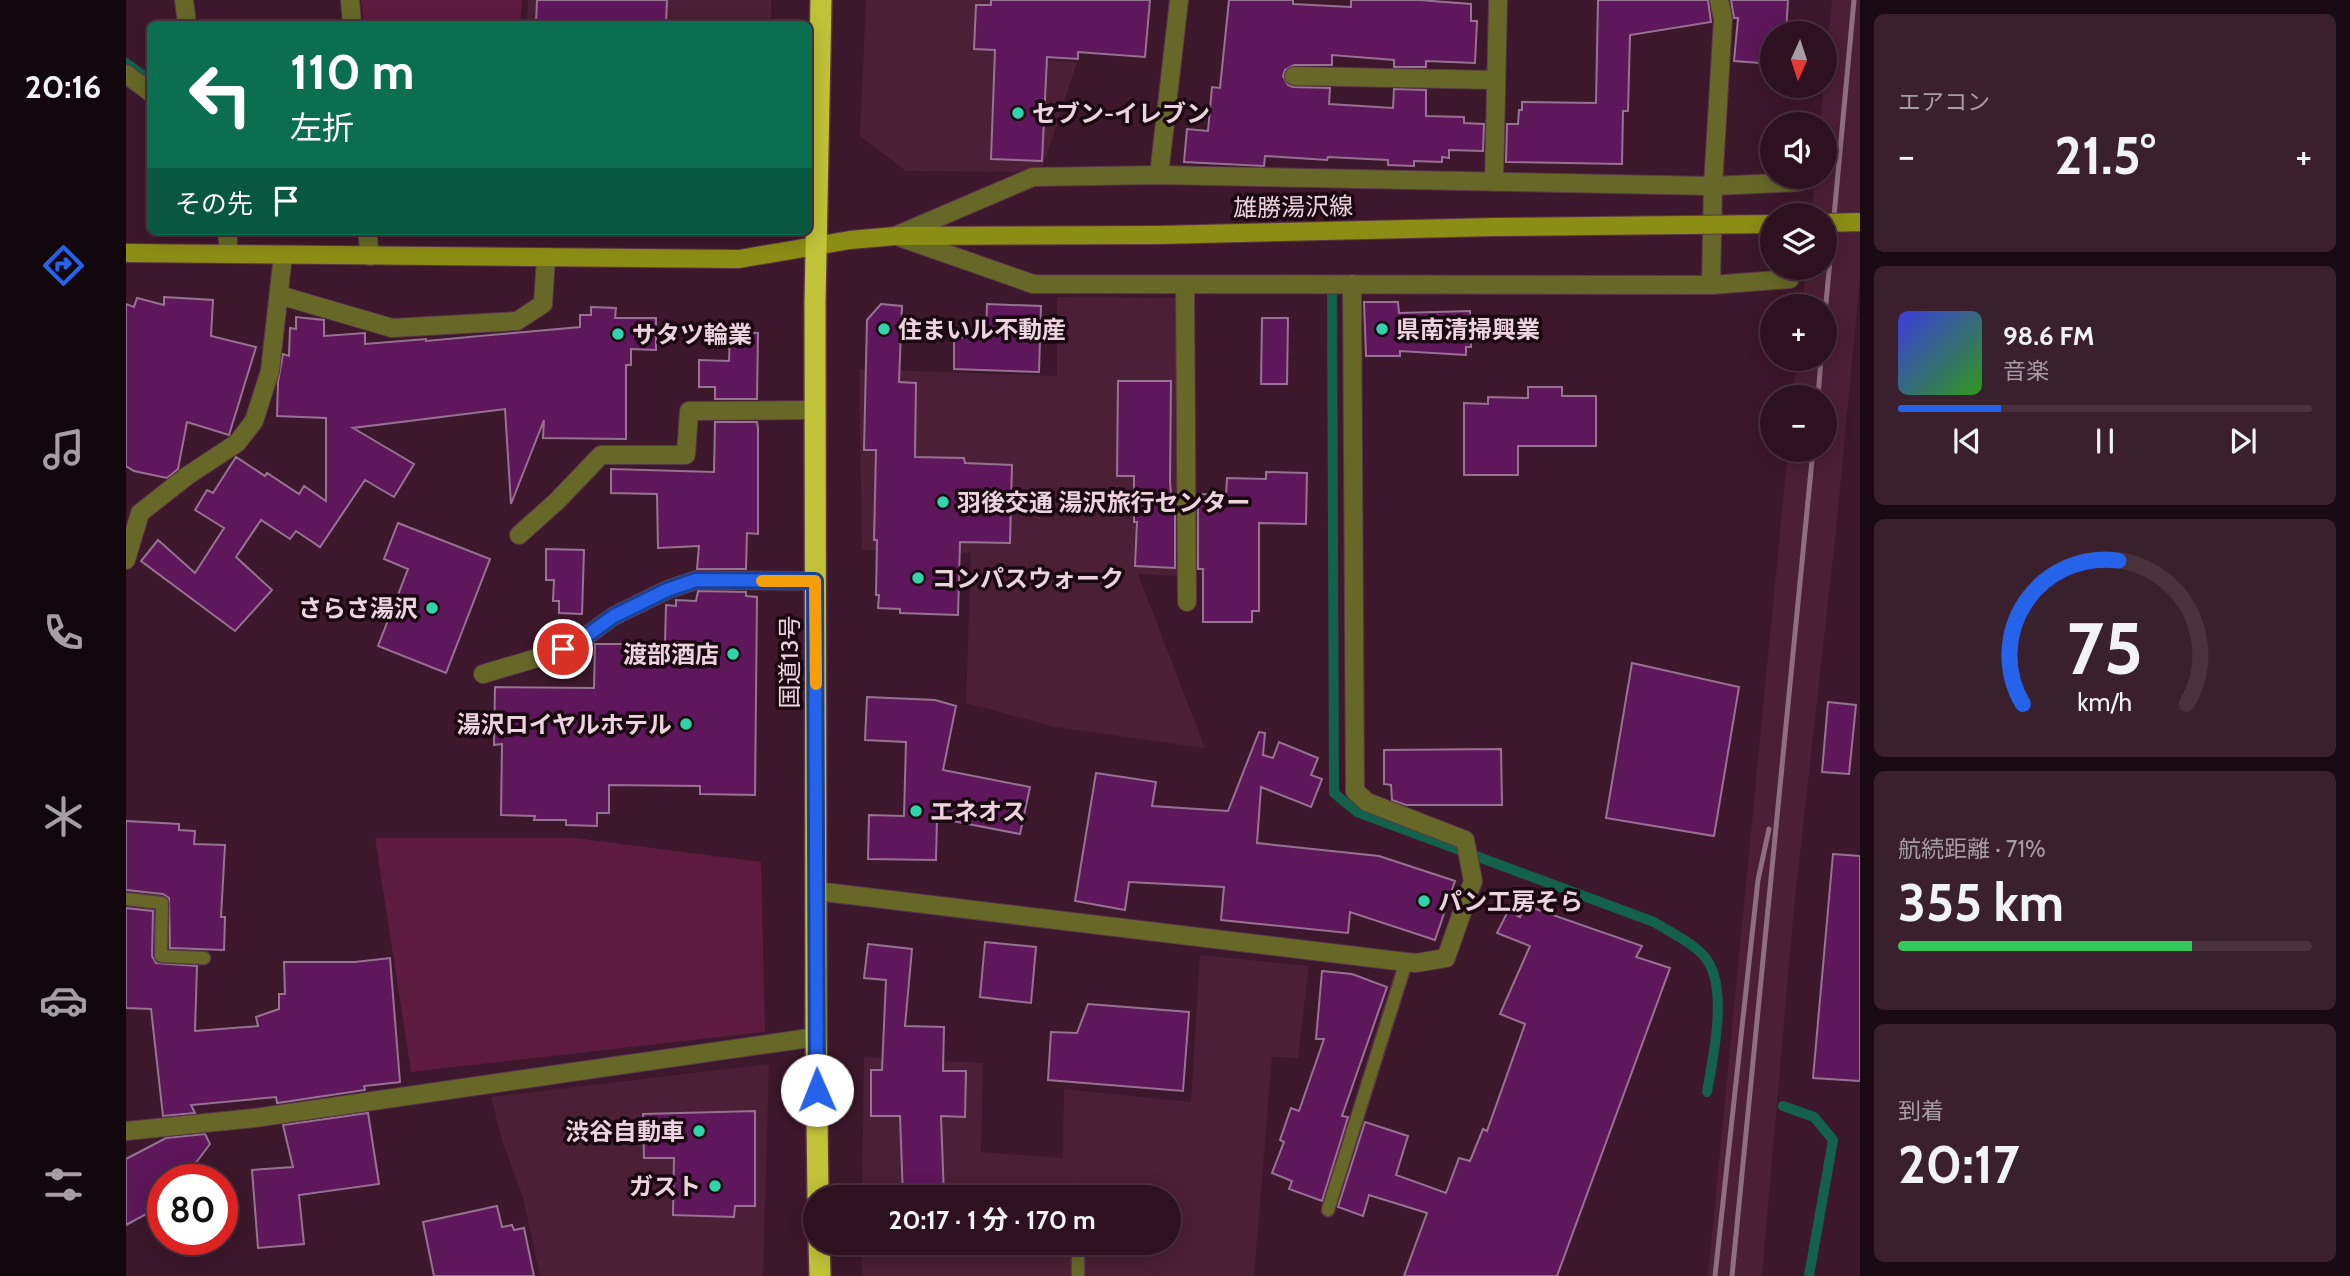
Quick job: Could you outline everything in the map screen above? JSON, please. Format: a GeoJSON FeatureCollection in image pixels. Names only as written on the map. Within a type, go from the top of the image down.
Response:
{"type":"FeatureCollection","features":[{"type":"Feature","properties":{"kind":"highway","name":"国道13号"},"geometry":{"type":"LineString","coordinates":[[818,1185],[815,245],[821,0]]}},
{"type":"Feature","properties":{"kind":"highway"},"geometry":{"type":"LineString","coordinates":[[819,1255],[820,1276]]}},
{"type":"Feature","properties":{"kind":"main road"},"geometry":{"type":"LineString","coordinates":[[1837,223],[1860,222]]}},
{"type":"Feature","properties":{"kind":"main road","name":"雄勝湯沢線"},"geometry":{"type":"LineString","coordinates":[[126,253],[739,259],[815,245],[895,236],[1158,235],[1760,224]]}},
{"type":"Feature","properties":{"kind":"street"},"geometry":{"type":"LineString","coordinates":[[184,0],[187,21]]}},
{"type":"Feature","properties":{"kind":"street"},"geometry":{"type":"LineString","coordinates":[[350,0],[352,21]]}},
{"type":"Feature","properties":{"kind":"street"},"geometry":{"type":"LineString","coordinates":[[1159,175],[1179,0]]}},
{"type":"Feature","properties":{"kind":"street"},"geometry":{"type":"LineString","coordinates":[[1493,182],[1498,0]]}},
{"type":"Feature","properties":{"kind":"street"},"geometry":{"type":"LineString","coordinates":[[1711,285],[1713,186],[1723,19],[1719,0]]}},
{"type":"Feature","properties":{"kind":"street"},"geometry":{"type":"LineString","coordinates":[[126,74],[147,90]]}},
{"type":"Feature","properties":{"kind":"street"},"geometry":{"type":"LineString","coordinates":[[1294,76],[1496,79]]}},
{"type":"Feature","properties":{"kind":"street"},"geometry":{"type":"LineString","coordinates":[[895,236],[1033,177],[1159,175],[1713,186],[1760,184]]}},
{"type":"Feature","properties":{"kind":"street"},"geometry":{"type":"LineString","coordinates":[[227,235],[229,254]]}},
{"type":"Feature","properties":{"kind":"street"},"geometry":{"type":"LineString","coordinates":[[367,235],[370,256]]}},
{"type":"Feature","properties":{"kind":"street"},"geometry":{"type":"LineString","coordinates":[[895,236],[1033,284],[1711,285],[1777,280]]}},
{"type":"Feature","properties":{"kind":"street"},"geometry":{"type":"LineString","coordinates":[[126,560],[140,513],[187,476],[237,443],[254,421],[270,372],[283,255]]}},
{"type":"Feature","properties":{"kind":"street"},"geometry":{"type":"LineString","coordinates":[[279,295],[392,328],[517,321],[543,304],[547,257]]}},
{"type":"Feature","properties":{"kind":"street"},"geometry":{"type":"LineString","coordinates":[[816,891],[1406,962],[1446,958],[1473,881],[1465,841],[1367,802],[1355,791],[1352,284]]}},
{"type":"Feature","properties":{"kind":"street"},"geometry":{"type":"LineString","coordinates":[[1185,285],[1187,602]]}},
{"type":"Feature","properties":{"kind":"street"},"geometry":{"type":"LineString","coordinates":[[519,535],[557,501],[601,455],[686,455],[689,411],[815,410]]}},
{"type":"Feature","properties":{"kind":"street"},"geometry":{"type":"LineString","coordinates":[[483,674],[547,655],[578,642],[614,616],[667,590],[696,580],[815,581]]}},
{"type":"Feature","properties":{"kind":"street"},"geometry":{"type":"LineString","coordinates":[[126,1131],[254,1118],[816,1037]]}},
{"type":"Feature","properties":{"kind":"lane"},"geometry":{"type":"LineString","coordinates":[[126,899],[162,903],[161,956],[204,958]]}},
{"type":"Feature","properties":{"kind":"lane"},"geometry":{"type":"LineString","coordinates":[[1328,1210],[1406,962]]}},
{"type":"Feature","properties":{"kind":"lane"},"geometry":{"type":"LineString","coordinates":[[1077,1276],[1078,1255]]}},
{"type":"Feature","properties":{"kind":"shaded area"},"geometry":{"type":"Polygon","coordinates":[[[361,0],[522,0],[520,21],[364,21],[361,0]]]}},
{"type":"Feature","properties":{"kind":"shaded area"},"geometry":{"type":"Polygon","coordinates":[[[528,0],[771,0],[771,21],[527,21],[528,0]]]}},
{"type":"Feature","properties":{"kind":"shaded area"},"geometry":{"type":"Polygon","coordinates":[[[866,0],[1020,0],[1016,59],[1077,62],[1041,172],[906,171],[860,136],[866,0]]]}},
{"type":"Feature","properties":{"kind":"shaded area"},"geometry":{"type":"Polygon","coordinates":[[[1832,0],[1860,0],[1860,278],[1836,530],[1794,908],[1762,1276],[1708,1276],[1787,462],[1837,462],[1837,385],[1794,385],[1796,371],[1837,371],[1837,294],[1803,294],[1805,280],[1837,280],[1837,203],[1812,203],[1814,189],[1837,189],[1837,112],[1821,112],[1823,98],[1838,98],[1838,21],[1830,21],[1832,0]]]}},
{"type":"Feature","properties":{"kind":"shaded area"},"geometry":{"type":"Polygon","coordinates":[[[1057,297],[1176,298],[1178,576],[1138,574],[1205,748],[1055,727],[966,703],[971,553],[862,550],[859,369],[1057,376],[1057,297]]]}},
{"type":"Feature","properties":{"kind":"shaded area"},"geometry":{"type":"Polygon","coordinates":[[[375,838],[576,838],[761,862],[765,1032],[411,1072],[375,838]]]}},
{"type":"Feature","properties":{"kind":"shaded area"},"geometry":{"type":"Polygon","coordinates":[[[1200,955],[1309,966],[1298,1058],[1272,1057],[1254,1276],[862,1276],[862,1255],[1181,1255],[1181,1185],[862,1185],[864,1057],[983,1063],[981,1152],[1063,1158],[1064,1089],[1191,1102],[1200,955]]]}},
{"type":"Feature","properties":{"kind":"shaded area"},"geometry":{"type":"Polygon","coordinates":[[[769,1064],[763,1276],[540,1276],[523,1197],[502,1141],[491,1097],[769,1064]]]}},
{"type":"Feature","properties":{"kind":"building"},"geometry":{"type":"Polygon","coordinates":[[[537,0],[667,0],[666,21],[536,21],[537,0]]]}},
{"type":"Feature","properties":{"kind":"building"},"geometry":{"type":"Polygon","coordinates":[[[991,0],[1150,0],[1145,57],[1078,52],[1078,59],[1047,57],[1042,161],[991,159],[995,50],[974,49],[976,5],[991,5],[991,0]]]}},
{"type":"Feature","properties":{"kind":"building"},"geometry":{"type":"Polygon","coordinates":[[[1229,0],[1293,0],[1293,4],[1351,7],[1351,0],[1419,0],[1471,4],[1471,21],[1477,21],[1475,63],[1426,61],[1426,67],[1394,67],[1394,60],[1332,55],[1332,65],[1294,65],[1285,70],[1283,76],[1288,85],[1293,87],[1330,88],[1329,104],[1393,108],[1394,89],[1426,90],[1426,116],[1464,117],[1464,123],[1484,124],[1483,151],[1449,150],[1449,158],[1442,157],[1442,162],[1414,161],[1414,166],[1388,165],[1388,160],[1328,157],[1327,160],[1265,156],[1264,166],[1184,162],[1187,129],[1208,131],[1212,87],[1220,88],[1229,0]]]}},
{"type":"Feature","properties":{"kind":"building"},"geometry":{"type":"Polygon","coordinates":[[[1598,0],[1708,0],[1711,22],[1630,35],[1628,111],[1623,111],[1622,164],[1506,162],[1507,124],[1518,124],[1522,102],[1596,103],[1598,0]]]}},
{"type":"Feature","properties":{"kind":"building"},"geometry":{"type":"Polygon","coordinates":[[[1731,0],[1788,0],[1787,21],[1760,21],[1760,63],[1734,61],[1738,18],[1734,18],[1731,0]]]}},
{"type":"Feature","properties":{"kind":"building"},"geometry":{"type":"Polygon","coordinates":[[[164,297],[213,300],[211,336],[256,347],[229,435],[187,422],[178,469],[167,478],[134,471],[126,466],[126,304],[134,307],[137,298],[164,305],[164,297]]]}},
{"type":"Feature","properties":{"kind":"building"},"geometry":{"type":"Polygon","coordinates":[[[1364,302],[1398,302],[1399,313],[1470,311],[1471,347],[1466,347],[1466,355],[1400,351],[1400,356],[1366,356],[1364,302]]]}},
{"type":"Feature","properties":{"kind":"building"},"geometry":{"type":"Polygon","coordinates":[[[881,304],[902,306],[899,382],[916,383],[915,457],[964,458],[965,463],[1012,465],[1010,543],[960,542],[958,615],[900,613],[900,609],[878,608],[877,540],[874,540],[876,450],[864,450],[867,320],[881,304]]]}},
{"type":"Feature","properties":{"kind":"building"},"geometry":{"type":"Polygon","coordinates":[[[987,304],[1041,306],[1039,372],[954,369],[954,337],[986,338],[987,304]]]}},
{"type":"Feature","properties":{"kind":"building"},"geometry":{"type":"Polygon","coordinates":[[[591,307],[616,308],[615,318],[656,318],[656,350],[631,349],[631,365],[626,365],[626,439],[543,438],[544,420],[511,504],[505,409],[353,428],[414,464],[394,497],[365,480],[320,547],[296,531],[290,539],[261,520],[236,557],[272,590],[235,631],[141,561],[158,540],[195,573],[224,528],[195,510],[207,490],[213,493],[236,457],[299,494],[304,486],[326,501],[326,418],[277,416],[278,382],[283,354],[289,356],[290,328],[296,329],[296,317],[324,320],[324,336],[365,333],[365,344],[580,327],[580,315],[591,315],[591,307]]]}},
{"type":"Feature","properties":{"kind":"building"},"geometry":{"type":"Polygon","coordinates":[[[1262,318],[1288,318],[1287,384],[1261,384],[1262,318]]]}},
{"type":"Feature","properties":{"kind":"building"},"geometry":{"type":"Polygon","coordinates":[[[730,332],[758,333],[757,399],[715,399],[715,387],[699,387],[699,360],[729,361],[730,332]]]}},
{"type":"Feature","properties":{"kind":"building"},"geometry":{"type":"Polygon","coordinates":[[[1118,381],[1171,381],[1170,482],[1171,493],[1175,493],[1175,568],[1135,566],[1137,522],[1134,522],[1134,476],[1117,476],[1118,381]]]}},
{"type":"Feature","properties":{"kind":"building"},"geometry":{"type":"Polygon","coordinates":[[[1528,387],[1562,387],[1562,396],[1596,396],[1596,446],[1518,446],[1518,475],[1464,475],[1464,403],[1488,404],[1488,397],[1528,398],[1528,387]]]}},
{"type":"Feature","properties":{"kind":"building"},"geometry":{"type":"Polygon","coordinates":[[[715,422],[757,422],[758,534],[747,533],[746,569],[697,569],[699,546],[658,548],[657,494],[611,493],[611,469],[714,472],[715,422]]]}},
{"type":"Feature","properties":{"kind":"building"},"geometry":{"type":"Polygon","coordinates":[[[1266,472],[1307,473],[1306,524],[1259,523],[1259,611],[1252,611],[1252,622],[1203,622],[1203,569],[1198,569],[1198,494],[1226,495],[1227,478],[1266,479],[1266,472]]]}},
{"type":"Feature","properties":{"kind":"building","name":"さらさ湯沢"},"geometry":{"type":"Polygon","coordinates":[[[398,523],[490,559],[446,673],[378,646],[408,569],[384,559],[398,523]]]}},
{"type":"Feature","properties":{"kind":"building"},"geometry":{"type":"Polygon","coordinates":[[[546,549],[584,550],[582,614],[559,613],[559,601],[553,601],[554,580],[546,580],[546,549]]]}},
{"type":"Feature","properties":{"kind":"building","name":"湯沢ロイヤルホテル"},"geometry":{"type":"Polygon","coordinates":[[[698,591],[746,592],[746,596],[757,597],[755,795],[700,794],[700,786],[609,785],[609,813],[597,813],[597,826],[566,825],[566,820],[534,820],[535,816],[501,815],[502,744],[494,745],[495,687],[594,688],[595,644],[665,644],[666,605],[676,606],[676,600],[696,601],[698,591]]]}},
{"type":"Feature","properties":{"kind":"building"},"geometry":{"type":"Polygon","coordinates":[[[1632,663],[1739,687],[1714,836],[1606,818],[1632,663]]]}},
{"type":"Feature","properties":{"kind":"building"},"geometry":{"type":"Polygon","coordinates":[[[867,697],[935,700],[956,706],[943,770],[1030,787],[1020,834],[937,818],[936,860],[868,859],[869,815],[904,816],[906,742],[865,740],[867,697]]]}},
{"type":"Feature","properties":{"kind":"building"},"geometry":{"type":"Polygon","coordinates":[[[1828,702],[1856,705],[1849,774],[1822,772],[1828,702]]]}},
{"type":"Feature","properties":{"kind":"building"},"geometry":{"type":"Polygon","coordinates":[[[1259,732],[1265,733],[1263,755],[1273,758],[1279,742],[1318,758],[1311,775],[1322,779],[1311,807],[1261,787],[1257,843],[1379,856],[1455,881],[1435,940],[1350,912],[1348,933],[1221,920],[1224,887],[1129,882],[1125,910],[1075,901],[1096,773],[1156,782],[1152,806],[1228,811],[1259,732]]]}},
{"type":"Feature","properties":{"kind":"building"},"geometry":{"type":"Polygon","coordinates":[[[1501,749],[1502,805],[1406,805],[1392,800],[1391,785],[1384,784],[1384,750],[1501,749]]]}},
{"type":"Feature","properties":{"kind":"building"},"geometry":{"type":"Polygon","coordinates":[[[126,821],[179,824],[179,830],[195,831],[194,844],[225,845],[221,917],[225,917],[224,950],[170,948],[169,898],[163,894],[126,890],[126,821]]]}},
{"type":"Feature","properties":{"kind":"building"},"geometry":{"type":"Polygon","coordinates":[[[1833,854],[1860,856],[1860,1081],[1813,1078],[1833,854]]]}},
{"type":"Feature","properties":{"kind":"building"},"geometry":{"type":"Polygon","coordinates":[[[1524,905],[1642,946],[1636,957],[1670,968],[1557,1276],[1404,1276],[1427,1213],[1369,1195],[1363,1216],[1338,1207],[1365,1122],[1408,1136],[1396,1175],[1446,1193],[1459,1158],[1470,1161],[1483,1129],[1487,1131],[1525,1024],[1500,1014],[1530,946],[1497,933],[1508,911],[1520,917],[1524,905]]]}},
{"type":"Feature","properties":{"kind":"building"},"geometry":{"type":"Polygon","coordinates":[[[126,908],[153,911],[152,956],[156,963],[197,966],[195,1031],[258,1026],[256,1017],[279,1009],[279,994],[285,994],[284,962],[355,962],[390,958],[400,1082],[364,1086],[365,1090],[277,1103],[276,1097],[191,1105],[195,1113],[163,1116],[151,1009],[126,1008],[126,908]]]}},
{"type":"Feature","properties":{"kind":"building"},"geometry":{"type":"Polygon","coordinates":[[[985,942],[1036,947],[1031,1003],[980,997],[985,942]]]}},
{"type":"Feature","properties":{"kind":"building"},"geometry":{"type":"Polygon","coordinates":[[[868,944],[912,949],[905,1026],[944,1027],[943,1071],[966,1071],[965,1117],[941,1116],[944,1185],[903,1185],[900,1116],[871,1116],[871,1070],[882,1070],[886,980],[864,978],[868,944]]]}},
{"type":"Feature","properties":{"kind":"building"},"geometry":{"type":"Polygon","coordinates":[[[1322,971],[1352,974],[1387,987],[1342,1116],[1348,1117],[1322,1201],[1289,1189],[1292,1181],[1272,1173],[1284,1142],[1280,1140],[1291,1108],[1299,1111],[1324,1039],[1316,1039],[1322,971]]]}},
{"type":"Feature","properties":{"kind":"building"},"geometry":{"type":"Polygon","coordinates":[[[1088,1004],[1189,1012],[1183,1091],[1048,1080],[1051,1032],[1077,1033],[1088,1004]]]}},
{"type":"Feature","properties":{"kind":"building"},"geometry":{"type":"Polygon","coordinates":[[[755,1111],[755,1206],[735,1206],[734,1217],[673,1215],[674,1158],[644,1158],[643,1114],[755,1111]]]}},
{"type":"Feature","properties":{"kind":"building"},"geometry":{"type":"Polygon","coordinates":[[[368,1113],[379,1184],[299,1195],[304,1244],[258,1248],[252,1170],[293,1167],[283,1125],[368,1113]]]}},
{"type":"Feature","properties":{"kind":"building"},"geometry":{"type":"Polygon","coordinates":[[[205,1134],[210,1144],[195,1164],[147,1164],[147,1214],[126,1225],[126,1159],[166,1138],[205,1134]]]}},
{"type":"Feature","properties":{"kind":"building"},"geometry":{"type":"Polygon","coordinates":[[[497,1206],[502,1227],[512,1225],[514,1230],[524,1228],[534,1276],[434,1276],[423,1222],[497,1206]]]}},
{"type":"Feature","properties":{"kind":"waterway"},"geometry":{"type":"LineString","coordinates":[[126,63],[147,78]]}},
{"type":"Feature","properties":{"kind":"waterway"},"geometry":{"type":"LineString","coordinates":[[1332,287],[1334,793],[1357,812],[1654,922],[1697,949],[1707,960],[1717,988],[1717,1024],[1707,1092]]}},
{"type":"Feature","properties":{"kind":"waterway"},"geometry":{"type":"LineString","coordinates":[[1783,1106],[1814,1117],[1833,1140],[1809,1276]]}},
{"type":"Feature","properties":{"kind":"railway"},"geometry":{"type":"LineString","coordinates":[[1827,294],[1854,0]]}},
{"type":"Feature","properties":{"kind":"railway"},"geometry":{"type":"LineString","coordinates":[[1819,385],[1820,371]]}},
{"type":"Feature","properties":{"kind":"railway"},"geometry":{"type":"LineString","coordinates":[[1732,1276],[1812,462]]}},
{"type":"Feature","properties":{"kind":"railway"},"geometry":{"type":"LineString","coordinates":[[1715,1276],[1758,880],[1769,829]]}},
{"type":"Feature","properties":{"kind":"slow traffic"},"geometry":{"type":"LineString","coordinates":[[762,581],[815,581],[816,684]]}},
{"type":"Feature","properties":{"kind":"place","name":"セブン-イレブン"},"geometry":{"type":"Point","coordinates":[1018,113]}},
{"type":"Feature","properties":{"kind":"place","name":"住まいル不動産"},"geometry":{"type":"Point","coordinates":[884,329]}},
{"type":"Feature","properties":{"kind":"place","name":"県南清掃興業"},"geometry":{"type":"Point","coordinates":[1382,329]}},
{"type":"Feature","properties":{"kind":"place","name":"サタツ輪業"},"geometry":{"type":"Point","coordinates":[618,334]}},
{"type":"Feature","properties":{"kind":"place","name":"羽後交通 湯沢旅行センター"},"geometry":{"type":"Point","coordinates":[943,502]}},
{"type":"Feature","properties":{"kind":"place","name":"コンパスウォーク"},"geometry":{"type":"Point","coordinates":[918,578]}},
{"type":"Feature","properties":{"kind":"place","name":"さらさ湯沢"},"geometry":{"type":"Point","coordinates":[432,608]}},
{"type":"Feature","properties":{"kind":"place","name":"渡部酒店"},"geometry":{"type":"Point","coordinates":[733,654]}},
{"type":"Feature","properties":{"kind":"place","name":"湯沢ロイヤルホテル"},"geometry":{"type":"Point","coordinates":[686,724]}},
{"type":"Feature","properties":{"kind":"place","name":"エネオス"},"geometry":{"type":"Point","coordinates":[916,811]}},
{"type":"Feature","properties":{"kind":"place","name":"パン工房そら"},"geometry":{"type":"Point","coordinates":[1424,901]}},
{"type":"Feature","properties":{"kind":"place","name":"渋谷自動車"},"geometry":{"type":"Point","coordinates":[699,1131]}},
{"type":"Feature","properties":{"kind":"place","name":"ガスト"},"geometry":{"type":"Point","coordinates":[715,1186]}},
{"type":"Feature","properties":{"kind":"route"},"geometry":{"type":"LineString","coordinates":[[563,649],[578,642],[614,616],[667,590],[696,580],[815,581],[817,1090]]}}]}
